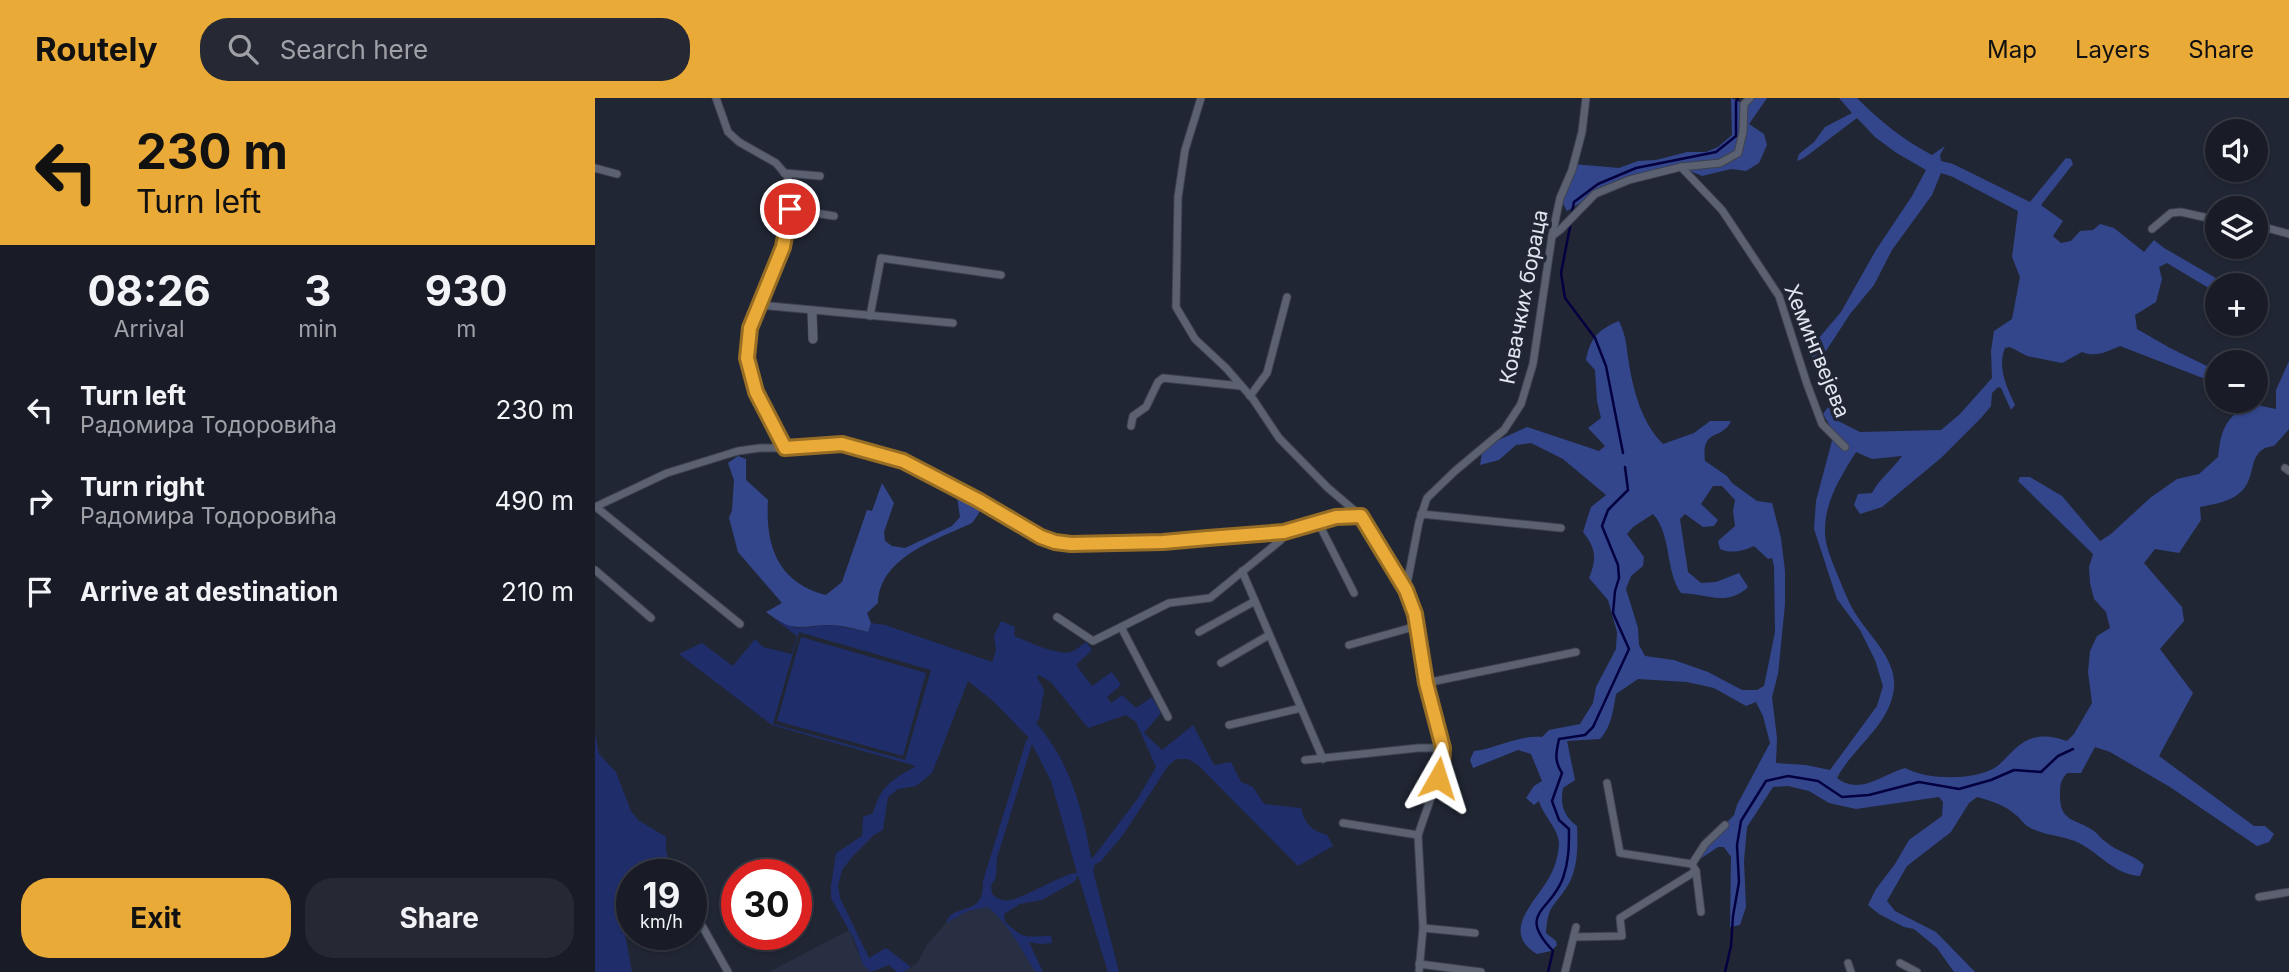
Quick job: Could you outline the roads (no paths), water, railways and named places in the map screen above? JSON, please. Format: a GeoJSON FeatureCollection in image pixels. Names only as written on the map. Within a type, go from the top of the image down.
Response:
{"type":"FeatureCollection","features":[{"type":"Feature","properties":{"kind":"street"},"geometry":{"type":"LineString","coordinates":[[716,98],[728,132],[739,142],[776,163],[787,177],[790,209],[783,247],[750,328],[747,358],[756,392],[785,448]]}},
{"type":"Feature","properties":{"kind":"street","name":"Ковачких бораца"},"geometry":{"type":"LineString","coordinates":[[1201,98],[1185,150],[1178,197],[1176,307],[1195,339],[1250,396],[1279,438],[1328,488],[1361,516],[1406,590],[1417,626],[1426,683],[1443,748],[1442,766],[1418,835],[1423,928],[1419,968]]}},
{"type":"Feature","properties":{"kind":"street","name":"Ковачких бораца"},"geometry":{"type":"LineString","coordinates":[[1406,590],[1427,498],[1503,430],[1521,404],[1533,364],[1560,198],[1582,132],[1586,98]]}},
{"type":"Feature","properties":{"kind":"street"},"geometry":{"type":"LineString","coordinates":[[1552,236],[1595,194],[1629,180],[1681,167],[1720,163],[1738,153],[1743,132],[1742,101],[1751,98]]}},
{"type":"Feature","properties":{"kind":"street","name":"Хемингвејева"},"geometry":{"type":"LineString","coordinates":[[1681,167],[1722,210],[1779,296],[1822,424],[1845,447]]}},
{"type":"Feature","properties":{"kind":"street"},"geometry":{"type":"LineString","coordinates":[[595,168],[617,174]]}},
{"type":"Feature","properties":{"kind":"street"},"geometry":{"type":"LineString","coordinates":[[784,173],[820,176]]}},
{"type":"Feature","properties":{"kind":"street"},"geometry":{"type":"LineString","coordinates":[[790,209],[834,216]]}},
{"type":"Feature","properties":{"kind":"street"},"geometry":{"type":"LineString","coordinates":[[2152,229],[2171,213],[2181,212],[2205,217]]}},
{"type":"Feature","properties":{"kind":"street"},"geometry":{"type":"LineString","coordinates":[[2268,228],[2289,234]]}},
{"type":"Feature","properties":{"kind":"street"},"geometry":{"type":"LineString","coordinates":[[870,316],[881,258],[1001,275]]}},
{"type":"Feature","properties":{"kind":"street"},"geometry":{"type":"LineString","coordinates":[[1250,396],[1267,373],[1287,298]]}},
{"type":"Feature","properties":{"kind":"street"},"geometry":{"type":"LineString","coordinates":[[759,304],[953,323]]}},
{"type":"Feature","properties":{"kind":"street"},"geometry":{"type":"LineString","coordinates":[[812,311],[813,339]]}},
{"type":"Feature","properties":{"kind":"street"},"geometry":{"type":"LineString","coordinates":[[1131,426],[1133,416],[1146,407],[1158,382],[1163,378],[1241,386]]}},
{"type":"Feature","properties":{"kind":"street"},"geometry":{"type":"LineString","coordinates":[[740,624],[596,507],[667,473],[737,451],[759,447],[842,444],[903,461],[1041,537],[1055,542],[1163,542],[1284,532],[1336,517],[1361,516]]}},
{"type":"Feature","properties":{"kind":"street"},"geometry":{"type":"LineString","coordinates":[[1422,514],[1561,528]]}},
{"type":"Feature","properties":{"kind":"street"},"geometry":{"type":"LineString","coordinates":[[1318,522],[1354,593]]}},
{"type":"Feature","properties":{"kind":"street"},"geometry":{"type":"LineString","coordinates":[[1058,617],[1093,641],[1169,603],[1210,598],[1281,540],[1284,532]]}},
{"type":"Feature","properties":{"kind":"street"},"geometry":{"type":"LineString","coordinates":[[595,570],[651,618]]}},
{"type":"Feature","properties":{"kind":"street"},"geometry":{"type":"LineString","coordinates":[[1242,571],[1323,759]]}},
{"type":"Feature","properties":{"kind":"street"},"geometry":{"type":"LineString","coordinates":[[1199,632],[1255,601]]}},
{"type":"Feature","properties":{"kind":"street"},"geometry":{"type":"LineString","coordinates":[[1349,645],[1417,626]]}},
{"type":"Feature","properties":{"kind":"street"},"geometry":{"type":"LineString","coordinates":[[1121,627],[1168,716]]}},
{"type":"Feature","properties":{"kind":"street"},"geometry":{"type":"LineString","coordinates":[[1220,663],[1269,635]]}},
{"type":"Feature","properties":{"kind":"street"},"geometry":{"type":"LineString","coordinates":[[1426,683],[1576,652]]}},
{"type":"Feature","properties":{"kind":"street"},"geometry":{"type":"LineString","coordinates":[[1229,725],[1301,708]]}},
{"type":"Feature","properties":{"kind":"street"},"geometry":{"type":"LineString","coordinates":[[1305,760],[1418,748],[1443,748]]}},
{"type":"Feature","properties":{"kind":"street"},"geometry":{"type":"LineString","coordinates":[[1607,783],[1620,853],[1694,867]]}},
{"type":"Feature","properties":{"kind":"street"},"geometry":{"type":"LineString","coordinates":[[1343,822],[1418,835]]}},
{"type":"Feature","properties":{"kind":"street"},"geometry":{"type":"LineString","coordinates":[[1574,937],[1622,936],[1620,918],[1694,867],[1705,844],[1725,825]]}},
{"type":"Feature","properties":{"kind":"street"},"geometry":{"type":"LineString","coordinates":[[1694,867],[1701,912]]}},
{"type":"Feature","properties":{"kind":"street"},"geometry":{"type":"LineString","coordinates":[[2259,897],[2289,892]]}},
{"type":"Feature","properties":{"kind":"street"},"geometry":{"type":"LineString","coordinates":[[1565,972],[1576,927]]}},
{"type":"Feature","properties":{"kind":"street"},"geometry":{"type":"LineString","coordinates":[[1423,928],[1475,933]]}},
{"type":"Feature","properties":{"kind":"street"},"geometry":{"type":"LineString","coordinates":[[707,935],[727,972]]}},
{"type":"Feature","properties":{"kind":"street"},"geometry":{"type":"LineString","coordinates":[[1848,963],[1851,972]]}},
{"type":"Feature","properties":{"kind":"street"},"geometry":{"type":"LineString","coordinates":[[1900,963],[1917,972]]}},
{"type":"Feature","properties":{"kind":"street"},"geometry":{"type":"LineString","coordinates":[[1419,968],[1481,972]]}},
{"type":"Feature","properties":{"kind":"waterway"},"geometry":{"type":"LineString","coordinates":[[1572,212],[1574,202],[1598,184],[1636,168],[1716,152],[1736,136],[1738,98]]}},
{"type":"Feature","properties":{"kind":"waterway"},"geometry":{"type":"LineString","coordinates":[[1571,222],[1561,273],[1565,298],[1595,338],[1606,366],[1623,453]]}},
{"type":"Feature","properties":{"kind":"waterway"},"geometry":{"type":"LineString","coordinates":[[1548,972],[1553,951],[1542,938],[1537,928],[1537,920],[1563,878],[1569,847],[1569,829],[1559,820],[1552,801],[1562,773],[1556,757],[1559,739],[1585,735],[1593,727],[1629,649],[1613,613],[1619,578],[1618,565],[1602,526],[1608,510],[1628,490],[1625,467]]}},
{"type":"Feature","properties":{"kind":"waterway"},"geometry":{"type":"LineString","coordinates":[[1725,972],[1739,882],[1737,845],[1741,821],[1766,781],[1788,776],[1818,781],[1842,797],[1869,795],[1919,782],[1959,789],[2014,770],[2041,772],[2058,756],[2073,749]]}}]}
